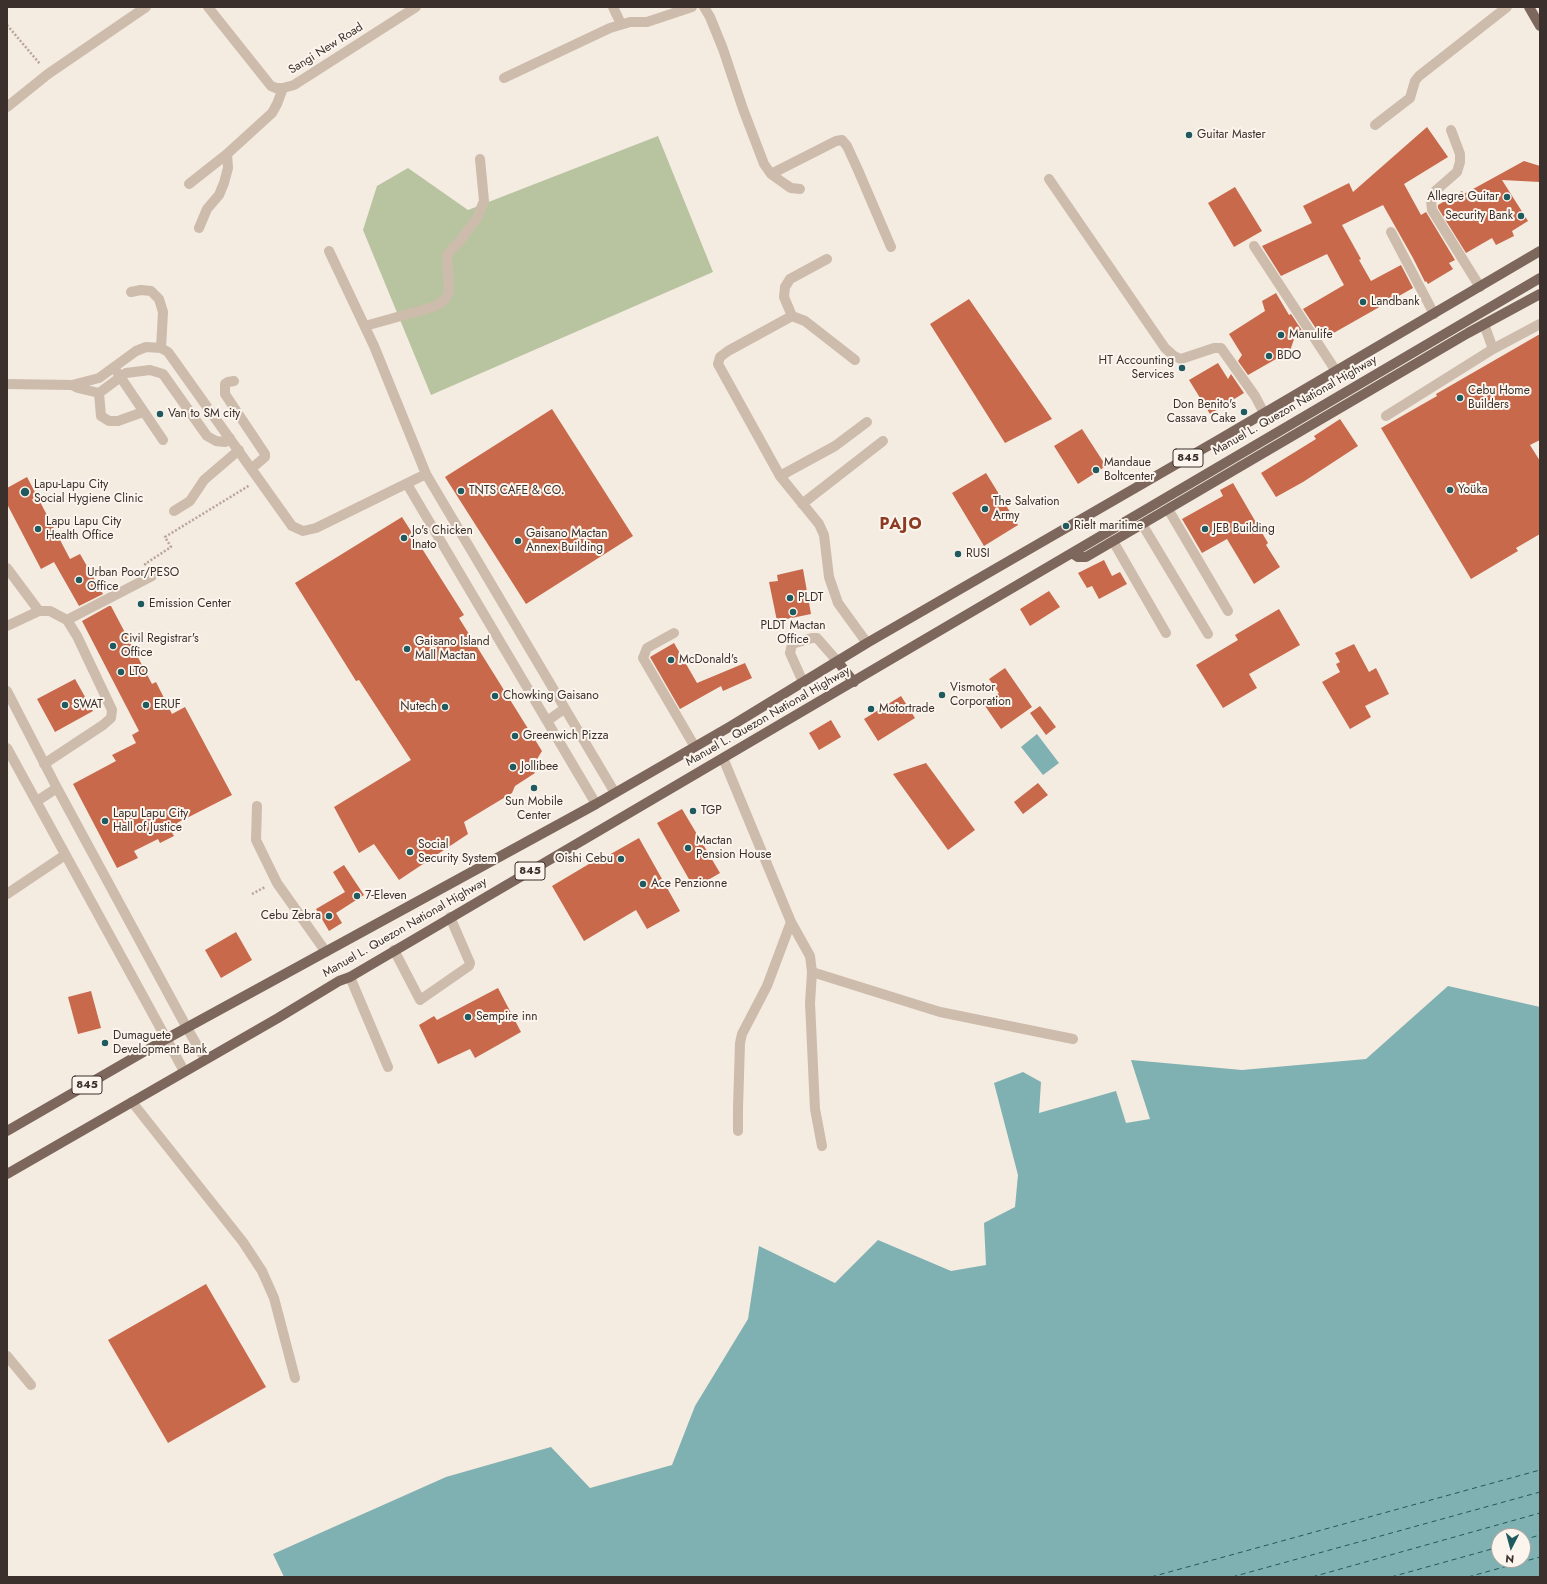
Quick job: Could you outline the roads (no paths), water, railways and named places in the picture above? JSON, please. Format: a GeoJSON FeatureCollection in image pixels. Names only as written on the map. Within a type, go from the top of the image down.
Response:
{"type":"FeatureCollection","features":[{"type":"Feature","properties":{"kind":"main road"},"geometry":{"type":"LineString","coordinates":[[1529,7],[1540,26]]}},
{"type":"Feature","properties":{"kind":"main road","name":"Manuel L. Quezon National Highway"},"geometry":{"type":"LineString","coordinates":[[7,1131],[166,1039],[596,804],[696,747],[867,643],[1264,414],[1539,252]]}},
{"type":"Feature","properties":{"kind":"main road","name":"Manuel L. Quezon National Highway"},"geometry":{"type":"LineString","coordinates":[[7,1174],[278,1018],[339,980],[350,977],[1540,278]]}},
{"type":"Feature","properties":{"kind":"main road"},"geometry":{"type":"LineString","coordinates":[[1072,553],[1078,557],[1086,557],[1484,324],[1540,294]]}},
{"type":"Feature","properties":{"kind":"main road"},"geometry":{"type":"LineString","coordinates":[[838,662],[854,682]]}},
{"type":"Feature","properties":{"kind":"street"},"geometry":{"type":"LineString","coordinates":[[7,107],[48,74],[146,7]]}},
{"type":"Feature","properties":{"kind":"street","name":"Sangi New Road"},"geometry":{"type":"LineString","coordinates":[[208,7],[271,86],[276,88],[294,85],[416,7]]}},
{"type":"Feature","properties":{"kind":"street"},"geometry":{"type":"LineString","coordinates":[[613,7],[621,24]]}},
{"type":"Feature","properties":{"kind":"street"},"geometry":{"type":"LineString","coordinates":[[504,78],[621,24],[647,22],[692,7]]}},
{"type":"Feature","properties":{"kind":"street"},"geometry":{"type":"LineString","coordinates":[[704,7],[710,17],[723,49],[743,109],[764,164],[771,174],[792,188],[800,189]]}},
{"type":"Feature","properties":{"kind":"street"},"geometry":{"type":"LineString","coordinates":[[1375,126],[1410,98],[1415,81],[1419,76],[1507,7]]}},
{"type":"Feature","properties":{"kind":"street"},"geometry":{"type":"LineString","coordinates":[[189,184],[228,154],[272,113],[283,88]]}},
{"type":"Feature","properties":{"kind":"street"},"geometry":{"type":"LineString","coordinates":[[1451,130],[1460,154],[1460,162],[1457,172],[1434,192],[1431,200],[1432,210],[1480,287]]}},
{"type":"Feature","properties":{"kind":"street"},"geometry":{"type":"LineString","coordinates":[[771,174],[836,141],[842,140],[847,146],[858,170],[891,248]]}},
{"type":"Feature","properties":{"kind":"street"},"geometry":{"type":"LineString","coordinates":[[199,228],[207,209],[219,195],[224,183],[228,168],[228,154]]}},
{"type":"Feature","properties":{"kind":"street"},"geometry":{"type":"LineString","coordinates":[[365,326],[433,307],[441,304],[446,298],[449,291],[447,256],[477,218],[484,201],[480,159]]}},
{"type":"Feature","properties":{"kind":"street"},"geometry":{"type":"LineString","coordinates":[[1049,179],[1165,348],[1174,356],[1181,359],[1214,348],[1221,348],[1255,396],[1264,414]]}},
{"type":"Feature","properties":{"kind":"street"},"geometry":{"type":"LineString","coordinates":[[1391,232],[1434,314]]}},
{"type":"Feature","properties":{"kind":"street"},"geometry":{"type":"LineString","coordinates":[[1254,246],[1336,371]]}},
{"type":"Feature","properties":{"kind":"street"},"geometry":{"type":"LineString","coordinates":[[329,251],[374,346],[426,474],[615,793]]}},
{"type":"Feature","properties":{"kind":"street"},"geometry":{"type":"LineString","coordinates":[[827,259],[790,279],[785,287],[784,297],[792,316],[805,321],[855,360]]}},
{"type":"Feature","properties":{"kind":"street"},"geometry":{"type":"LineString","coordinates":[[131,292],[141,290],[151,291],[159,299],[163,312],[162,348]]}},
{"type":"Feature","properties":{"kind":"street"},"geometry":{"type":"LineString","coordinates":[[792,316],[728,351],[720,357],[718,364],[780,476],[819,524],[824,534],[829,577],[838,603],[867,643]]}},
{"type":"Feature","properties":{"kind":"street"},"geometry":{"type":"LineString","coordinates":[[1484,324],[1493,349]]}},
{"type":"Feature","properties":{"kind":"street"},"geometry":{"type":"LineString","coordinates":[[1386,416],[1493,349],[1540,324]]}},
{"type":"Feature","properties":{"kind":"street"},"geometry":{"type":"LineString","coordinates":[[72,386],[99,378],[136,351],[146,347],[162,348],[168,352],[292,526],[303,531],[316,528],[426,474]]}},
{"type":"Feature","properties":{"kind":"street"},"geometry":{"type":"LineString","coordinates":[[114,367],[163,440]]}},
{"type":"Feature","properties":{"kind":"street"},"geometry":{"type":"LineString","coordinates":[[7,384],[72,386],[99,393],[126,373],[150,370],[163,374],[207,436],[216,441],[225,442],[230,438]]}},
{"type":"Feature","properties":{"kind":"street"},"geometry":{"type":"LineString","coordinates":[[234,381],[225,384],[225,394],[265,454],[265,457],[252,468]]}},
{"type":"Feature","properties":{"kind":"street"},"geometry":{"type":"LineString","coordinates":[[99,393],[101,416],[109,421],[118,422],[143,412]]}},
{"type":"Feature","properties":{"kind":"street"},"geometry":{"type":"LineString","coordinates":[[780,476],[835,446],[867,422]]}},
{"type":"Feature","properties":{"kind":"street"},"geometry":{"type":"LineString","coordinates":[[802,504],[883,441]]}},
{"type":"Feature","properties":{"kind":"street"},"geometry":{"type":"LineString","coordinates":[[174,511],[190,501],[204,480],[239,450]]}},
{"type":"Feature","properties":{"kind":"street"},"geometry":{"type":"LineString","coordinates":[[406,484],[596,804]]}},
{"type":"Feature","properties":{"kind":"street"},"geometry":{"type":"LineString","coordinates":[[1168,509],[1228,610]]}},
{"type":"Feature","properties":{"kind":"street"},"geometry":{"type":"LineString","coordinates":[[1142,524],[1208,634]]}},
{"type":"Feature","properties":{"kind":"street"},"geometry":{"type":"LineString","coordinates":[[1113,541],[1166,633]]}},
{"type":"Feature","properties":{"kind":"street"},"geometry":{"type":"LineString","coordinates":[[7,568],[39,611]]}},
{"type":"Feature","properties":{"kind":"street"},"geometry":{"type":"LineString","coordinates":[[67,620],[152,576]]}},
{"type":"Feature","properties":{"kind":"street"},"geometry":{"type":"LineString","coordinates":[[7,626],[39,611],[50,611],[67,620],[77,636],[112,710],[111,718],[103,725],[44,764]]}},
{"type":"Feature","properties":{"kind":"street"},"geometry":{"type":"LineString","coordinates":[[674,633],[647,648],[644,658],[696,747]]}},
{"type":"Feature","properties":{"kind":"street"},"geometry":{"type":"LineString","coordinates":[[803,682],[790,654],[792,644],[817,638],[838,662]]}},
{"type":"Feature","properties":{"kind":"street"},"geometry":{"type":"LineString","coordinates":[[7,691],[44,764],[205,1059]]}},
{"type":"Feature","properties":{"kind":"street"},"geometry":{"type":"LineString","coordinates":[[547,721],[564,709]]}},
{"type":"Feature","properties":{"kind":"street"},"geometry":{"type":"LineString","coordinates":[[7,748],[184,1071]]}},
{"type":"Feature","properties":{"kind":"street"},"geometry":{"type":"LineString","coordinates":[[723,758],[791,922],[810,956],[812,972],[810,1003],[815,1109],[822,1146]]}},
{"type":"Feature","properties":{"kind":"street"},"geometry":{"type":"LineString","coordinates":[[37,801],[57,788]]}},
{"type":"Feature","properties":{"kind":"street"},"geometry":{"type":"LineString","coordinates":[[257,806],[256,840],[277,883],[326,952]]}},
{"type":"Feature","properties":{"kind":"street"},"geometry":{"type":"LineString","coordinates":[[7,894],[65,855]]}},
{"type":"Feature","properties":{"kind":"street"},"geometry":{"type":"LineString","coordinates":[[394,950],[420,1000],[469,966],[470,963],[450,917]]}},
{"type":"Feature","properties":{"kind":"street"},"geometry":{"type":"LineString","coordinates":[[738,1131],[740,1043],[742,1034],[766,986],[791,922]]}},
{"type":"Feature","properties":{"kind":"street"},"geometry":{"type":"LineString","coordinates":[[812,972],[940,1012],[1073,1040]]}},
{"type":"Feature","properties":{"kind":"street"},"geometry":{"type":"LineString","coordinates":[[350,977],[388,1067]]}},
{"type":"Feature","properties":{"kind":"street"},"geometry":{"type":"LineString","coordinates":[[132,1102],[243,1242],[262,1271],[274,1298],[295,1378]]}},
{"type":"Feature","properties":{"kind":"street"},"geometry":{"type":"LineString","coordinates":[[7,1356],[31,1385]]}},
{"type":"Feature","properties":{"kind":"water"},"geometry":{"type":"Polygon","coordinates":[[[1037,734],[1059,763],[1043,775],[1021,747],[1037,734]]]}},
{"type":"Feature","properties":{"kind":"water"},"geometry":{"type":"Polygon","coordinates":[[[1448,986],[1540,1007],[1540,1577],[284,1577],[273,1554],[446,1477],[551,1447],[590,1488],[672,1465],[695,1406],[748,1319],[759,1246],[835,1283],[878,1240],[951,1271],[986,1265],[984,1223],[1015,1207],[1018,1175],[994,1083],[1023,1072],[1041,1082],[1039,1113],[1116,1091],[1126,1123],[1150,1119],[1131,1060],[1242,1070],[1366,1059],[1448,986]]]}},
{"type":"Feature","properties":{"kind":"place","name":"Guitar Master"},"geometry":{"type":"Point","coordinates":[1189,135]}},
{"type":"Feature","properties":{"kind":"place","name":"Allegre Guitar"},"geometry":{"type":"Point","coordinates":[1507,197]}},
{"type":"Feature","properties":{"kind":"place","name":"Security Bank"},"geometry":{"type":"Point","coordinates":[1521,216]}},
{"type":"Feature","properties":{"kind":"place","name":"Landbank"},"geometry":{"type":"Point","coordinates":[1363,302]}},
{"type":"Feature","properties":{"kind":"place","name":"Manulife"},"geometry":{"type":"Point","coordinates":[1281,335]}},
{"type":"Feature","properties":{"kind":"place","name":"BDO"},"geometry":{"type":"Point","coordinates":[1269,356]}},
{"type":"Feature","properties":{"kind":"place","name":"HT Accounting Services"},"geometry":{"type":"Point","coordinates":[1182,368]}},
{"type":"Feature","properties":{"kind":"place","name":"Cebu Home Builders"},"geometry":{"type":"Point","coordinates":[1460,398]}},
{"type":"Feature","properties":{"kind":"place","name":"Don Benito's Cassava Cake"},"geometry":{"type":"Point","coordinates":[1244,412]}},
{"type":"Feature","properties":{"kind":"place","name":"Van to SM city"},"geometry":{"type":"Point","coordinates":[160,414]}},
{"type":"Feature","properties":{"kind":"place","name":"Mandaue Boltcenter"},"geometry":{"type":"Point","coordinates":[1096,470]}},
{"type":"Feature","properties":{"kind":"place","name":"Yoüka"},"geometry":{"type":"Point","coordinates":[1450,490]}},
{"type":"Feature","properties":{"kind":"place","name":"TNTS CAFE & CO."},"geometry":{"type":"Point","coordinates":[461,491]}},
{"type":"Feature","properties":{"kind":"place","name":"Lapu-Lapu City Social Hygiene Clinic"},"geometry":{"type":"Point","coordinates":[25,492]}},
{"type":"Feature","properties":{"kind":"place","name":"The Salvation Army"},"geometry":{"type":"Point","coordinates":[985,509]}},
{"type":"Feature","properties":{"kind":"place","name":"Rielt maritime"},"geometry":{"type":"Point","coordinates":[1066,526]}},
{"type":"Feature","properties":{"kind":"place","name":"Lapu Lapu City Health Office"},"geometry":{"type":"Point","coordinates":[38,529]}},
{"type":"Feature","properties":{"kind":"place","name":"JEB Building"},"geometry":{"type":"Point","coordinates":[1205,529]}},
{"type":"Feature","properties":{"kind":"place","name":"Jo's Chicken Inato"},"geometry":{"type":"Point","coordinates":[404,538]}},
{"type":"Feature","properties":{"kind":"place","name":"Gaisano Mactan Annex Building"},"geometry":{"type":"Point","coordinates":[518,541]}},
{"type":"Feature","properties":{"kind":"place","name":"RUSI"},"geometry":{"type":"Point","coordinates":[958,554]}},
{"type":"Feature","properties":{"kind":"place","name":"Urban Poor/PESO Office"},"geometry":{"type":"Point","coordinates":[79,580]}},
{"type":"Feature","properties":{"kind":"place","name":"PLDT"},"geometry":{"type":"Point","coordinates":[790,598]}},
{"type":"Feature","properties":{"kind":"place","name":"Emission Center"},"geometry":{"type":"Point","coordinates":[141,604]}},
{"type":"Feature","properties":{"kind":"place","name":"PLDT Mactan Office"},"geometry":{"type":"Point","coordinates":[793,612]}},
{"type":"Feature","properties":{"kind":"place","name":"Civil Registrar's Office"},"geometry":{"type":"Point","coordinates":[113,646]}},
{"type":"Feature","properties":{"kind":"place","name":"Gaisano Island Mall Mactan"},"geometry":{"type":"Point","coordinates":[407,649]}},
{"type":"Feature","properties":{"kind":"place","name":"McDonald's"},"geometry":{"type":"Point","coordinates":[671,660]}},
{"type":"Feature","properties":{"kind":"place","name":"LTO"},"geometry":{"type":"Point","coordinates":[121,672]}},
{"type":"Feature","properties":{"kind":"place","name":"Vismotor Corporation"},"geometry":{"type":"Point","coordinates":[942,695]}},
{"type":"Feature","properties":{"kind":"place","name":"Chowking Gaisano"},"geometry":{"type":"Point","coordinates":[495,696]}},
{"type":"Feature","properties":{"kind":"place","name":"SWAT"},"geometry":{"type":"Point","coordinates":[65,705]}},
{"type":"Feature","properties":{"kind":"place","name":"ERUF"},"geometry":{"type":"Point","coordinates":[146,705]}},
{"type":"Feature","properties":{"kind":"place","name":"Nutech"},"geometry":{"type":"Point","coordinates":[445,707]}},
{"type":"Feature","properties":{"kind":"place","name":"Motortrade"},"geometry":{"type":"Point","coordinates":[871,709]}},
{"type":"Feature","properties":{"kind":"place","name":"Greenwich Pizza"},"geometry":{"type":"Point","coordinates":[515,736]}},
{"type":"Feature","properties":{"kind":"place","name":"Jollibee"},"geometry":{"type":"Point","coordinates":[513,767]}},
{"type":"Feature","properties":{"kind":"place","name":"Sun Mobile Center"},"geometry":{"type":"Point","coordinates":[534,788]}},
{"type":"Feature","properties":{"kind":"place","name":"TGP"},"geometry":{"type":"Point","coordinates":[693,811]}},
{"type":"Feature","properties":{"kind":"place","name":"Lapu Lapu City Hall of Justice"},"geometry":{"type":"Point","coordinates":[105,821]}},
{"type":"Feature","properties":{"kind":"place","name":"Mactan Pension House"},"geometry":{"type":"Point","coordinates":[688,848]}},
{"type":"Feature","properties":{"kind":"place","name":"Social Security System"},"geometry":{"type":"Point","coordinates":[410,852]}},
{"type":"Feature","properties":{"kind":"place","name":"Oishi Cebu"},"geometry":{"type":"Point","coordinates":[621,859]}},
{"type":"Feature","properties":{"kind":"place","name":"Ace Penzionne"},"geometry":{"type":"Point","coordinates":[643,884]}},
{"type":"Feature","properties":{"kind":"place","name":"7-Eleven"},"geometry":{"type":"Point","coordinates":[357,896]}},
{"type":"Feature","properties":{"kind":"place","name":"Cebu Zebra"},"geometry":{"type":"Point","coordinates":[329,916]}},
{"type":"Feature","properties":{"kind":"place","name":"Sempire inn"},"geometry":{"type":"Point","coordinates":[468,1017]}},
{"type":"Feature","properties":{"kind":"place","name":"Dumaguete Development Bank"},"geometry":{"type":"Point","coordinates":[105,1043]}},
{"type":"Feature","properties":{"kind":"district","name":"PAJO"},"geometry":{"type":"Point","coordinates":[901,525]}}]}
